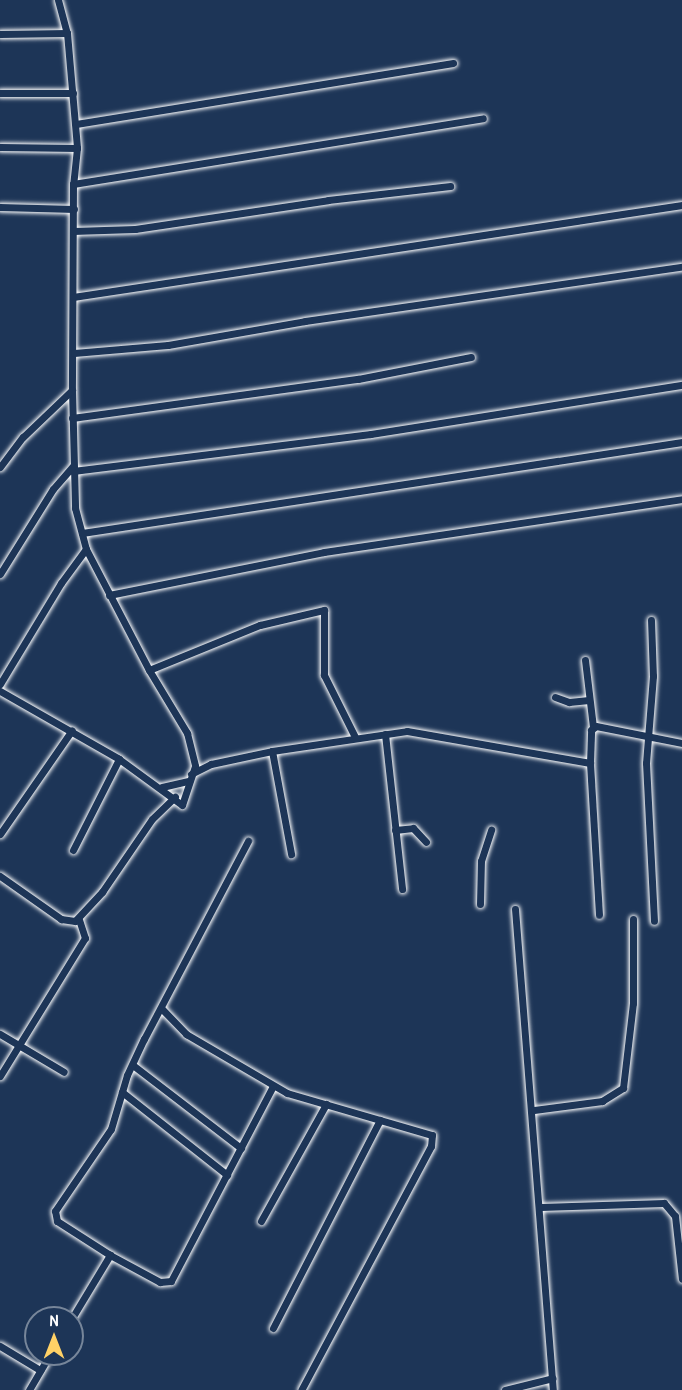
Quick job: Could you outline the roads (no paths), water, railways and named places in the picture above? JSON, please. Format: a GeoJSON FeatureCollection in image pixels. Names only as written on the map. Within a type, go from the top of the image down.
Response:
{"type":"FeatureCollection","features":[{"type":"Feature","properties":{"kind":"street"},"geometry":{"type":"LineString","coordinates":[[0,691],[72,730],[119,759],[175,796],[182,805],[192,761],[187,734],[149,670],[86,549],[82,533],[73,469],[72,418],[73,184],[77,148],[76,124],[67,33],[57,0]]}},
{"type":"Feature","properties":{"kind":"street"},"geometry":{"type":"LineString","coordinates":[[0,34],[67,33]]}},
{"type":"Feature","properties":{"kind":"street"},"geometry":{"type":"LineString","coordinates":[[76,124],[453,63]]}},
{"type":"Feature","properties":{"kind":"street"},"geometry":{"type":"LineString","coordinates":[[0,93],[74,93]]}},
{"type":"Feature","properties":{"kind":"street"},"geometry":{"type":"LineString","coordinates":[[73,184],[483,118]]}},
{"type":"Feature","properties":{"kind":"street"},"geometry":{"type":"LineString","coordinates":[[0,147],[77,148]]}},
{"type":"Feature","properties":{"kind":"street"},"geometry":{"type":"LineString","coordinates":[[73,231],[135,229],[328,200],[450,186]]}},
{"type":"Feature","properties":{"kind":"street"},"geometry":{"type":"LineString","coordinates":[[73,297],[682,205]]}},
{"type":"Feature","properties":{"kind":"street"},"geometry":{"type":"LineString","coordinates":[[0,207],[74,209]]}},
{"type":"Feature","properties":{"kind":"street"},"geometry":{"type":"LineString","coordinates":[[74,353],[168,345],[305,321],[682,267]]}},
{"type":"Feature","properties":{"kind":"street"},"geometry":{"type":"LineString","coordinates":[[72,418],[358,379],[471,357]]}},
{"type":"Feature","properties":{"kind":"street"},"geometry":{"type":"LineString","coordinates":[[0,574],[52,489],[73,469],[371,434],[682,385]]}},
{"type":"Feature","properties":{"kind":"street"},"geometry":{"type":"LineString","coordinates":[[0,467],[23,437],[72,390]]}},
{"type":"Feature","properties":{"kind":"street"},"geometry":{"type":"LineString","coordinates":[[82,533],[682,442]]}},
{"type":"Feature","properties":{"kind":"street"},"geometry":{"type":"LineString","coordinates":[[110,595],[324,552],[682,499]]}},
{"type":"Feature","properties":{"kind":"street"},"geometry":{"type":"LineString","coordinates":[[0,684],[60,583],[86,549]]}},
{"type":"Feature","properties":{"kind":"street"},"geometry":{"type":"LineString","coordinates":[[149,670],[260,625],[324,610],[324,675],[355,738]]}},
{"type":"Feature","properties":{"kind":"street"},"geometry":{"type":"LineString","coordinates":[[651,620],[653,676],[647,735],[654,921]]}},
{"type":"Feature","properties":{"kind":"street"},"geometry":{"type":"LineString","coordinates":[[585,660],[593,727],[591,763],[598,915]]}},
{"type":"Feature","properties":{"kind":"street"},"geometry":{"type":"LineString","coordinates":[[555,697],[569,702],[589,700]]}},
{"type":"Feature","properties":{"kind":"street"},"geometry":{"type":"LineString","coordinates":[[593,727],[682,743]]}},
{"type":"Feature","properties":{"kind":"street"},"geometry":{"type":"LineString","coordinates":[[0,834],[72,730]]}},
{"type":"Feature","properties":{"kind":"street"},"geometry":{"type":"LineString","coordinates":[[162,787],[189,778],[211,764],[272,751],[407,731],[591,763]]}},
{"type":"Feature","properties":{"kind":"street"},"geometry":{"type":"LineString","coordinates":[[385,734],[402,889]]}},
{"type":"Feature","properties":{"kind":"street"},"geometry":{"type":"LineString","coordinates":[[272,751],[291,854]]}},
{"type":"Feature","properties":{"kind":"street"},"geometry":{"type":"LineString","coordinates":[[73,850],[119,759]]}},
{"type":"Feature","properties":{"kind":"street"},"geometry":{"type":"LineString","coordinates":[[192,761],[211,764]]}},
{"type":"Feature","properties":{"kind":"street"},"geometry":{"type":"LineString","coordinates":[[79,919],[152,819],[175,796]]}},
{"type":"Feature","properties":{"kind":"street"},"geometry":{"type":"LineString","coordinates":[[395,830],[413,828],[426,843]]}},
{"type":"Feature","properties":{"kind":"street"},"geometry":{"type":"LineString","coordinates":[[480,904],[481,861],[491,830]]}},
{"type":"Feature","properties":{"kind":"street"},"geometry":{"type":"LineString","coordinates":[[248,841],[134,1066],[122,1092],[111,1129],[55,1211],[57,1221],[110,1255],[160,1282],[171,1281],[273,1086]]}},
{"type":"Feature","properties":{"kind":"street"},"geometry":{"type":"LineString","coordinates":[[0,876],[61,919],[79,919]]}},
{"type":"Feature","properties":{"kind":"street"},"geometry":{"type":"LineString","coordinates":[[515,909],[534,1110],[553,1390]]}},
{"type":"Feature","properties":{"kind":"street"},"geometry":{"type":"LineString","coordinates":[[0,1076],[85,938],[79,919]]}},
{"type":"Feature","properties":{"kind":"street"},"geometry":{"type":"LineString","coordinates":[[534,1110],[602,1101],[618,1095],[623,1088],[633,1004],[633,919]]}},
{"type":"Feature","properties":{"kind":"street"},"geometry":{"type":"LineString","coordinates":[[162,1009],[186,1034],[273,1086],[326,1104],[430,1132],[433,1139],[301,1390]]}},
{"type":"Feature","properties":{"kind":"street"},"geometry":{"type":"LineString","coordinates":[[0,1034],[64,1072]]}},
{"type":"Feature","properties":{"kind":"street"},"geometry":{"type":"LineString","coordinates":[[134,1066],[241,1148]]}},
{"type":"Feature","properties":{"kind":"street"},"geometry":{"type":"LineString","coordinates":[[122,1092],[227,1175]]}},
{"type":"Feature","properties":{"kind":"street"},"geometry":{"type":"LineString","coordinates":[[261,1221],[326,1104]]}},
{"type":"Feature","properties":{"kind":"street"},"geometry":{"type":"LineString","coordinates":[[273,1328],[381,1120]]}},
{"type":"Feature","properties":{"kind":"street"},"geometry":{"type":"LineString","coordinates":[[541,1207],[664,1203],[675,1216],[682,1279]]}},
{"type":"Feature","properties":{"kind":"street"},"geometry":{"type":"LineString","coordinates":[[79,1306],[110,1255]]}},
{"type":"Feature","properties":{"kind":"street"},"geometry":{"type":"LineString","coordinates":[[0,1346],[40,1370]]}},
{"type":"Feature","properties":{"kind":"street"},"geometry":{"type":"LineString","coordinates":[[30,1390],[42,1366]]}},
{"type":"Feature","properties":{"kind":"street"},"geometry":{"type":"LineString","coordinates":[[505,1390],[553,1378]]}}]}
